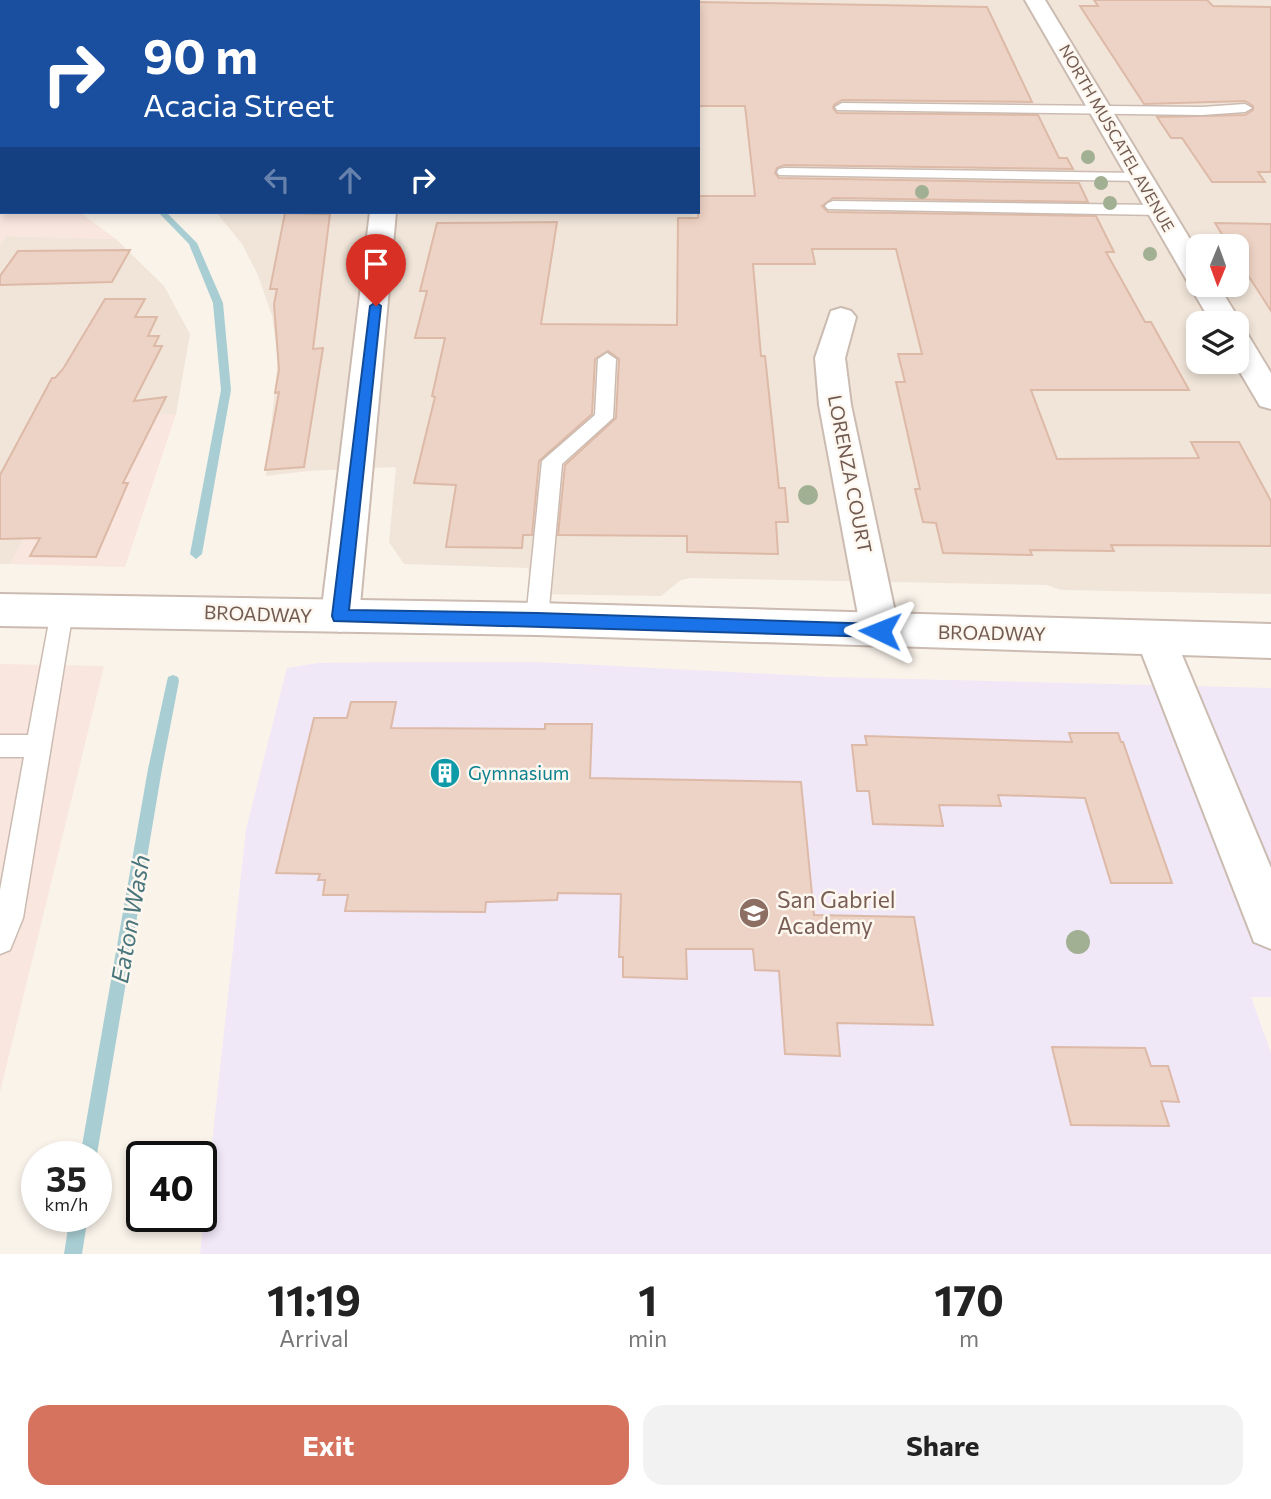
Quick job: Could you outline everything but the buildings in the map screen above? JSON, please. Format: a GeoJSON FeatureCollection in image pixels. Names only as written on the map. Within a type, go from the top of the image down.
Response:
{"type":"FeatureCollection","features":[{"type":"Feature","properties":{"kind":"street","name":"NORTH MUSCATEL AVENUE"},"geometry":{"type":"LineString","coordinates":[[1035,0],[1186,255]]}},
{"type":"Feature","properties":{"kind":"street"},"geometry":{"type":"LineString","coordinates":[[340,616],[376,306],[383,214]]}},
{"type":"Feature","properties":{"kind":"street","name":"LORENZA COURT"},"geometry":{"type":"LineString","coordinates":[[841,317],[830,358],[835,405],[880,631]]}},
{"type":"Feature","properties":{"kind":"street"},"geometry":{"type":"LineString","coordinates":[[1249,362],[1271,398]]}},
{"type":"Feature","properties":{"kind":"street","name":"BROADWAY"},"geometry":{"type":"LineString","coordinates":[[0,610],[537,619],[880,631],[1155,636],[1226,642],[1271,641]]}},
{"type":"Feature","properties":{"kind":"street"},"geometry":{"type":"LineString","coordinates":[[1155,636],[1271,925]]}},
{"type":"Feature","properties":{"kind":"lane"},"geometry":{"type":"LineString","coordinates":[[842,107],[1202,111],[1245,108]]}},
{"type":"Feature","properties":{"kind":"lane"},"geometry":{"type":"LineString","coordinates":[[784,172],[1139,177]]}},
{"type":"Feature","properties":{"kind":"lane"},"geometry":{"type":"LineString","coordinates":[[833,206],[1159,210]]}},
{"type":"Feature","properties":{"kind":"lane"},"geometry":{"type":"LineString","coordinates":[[537,619],[552,461],[604,418],[607,359]]}},
{"type":"Feature","properties":{"kind":"lane"},"geometry":{"type":"LineString","coordinates":[[0,940],[9,918],[62,611]]}},
{"type":"Feature","properties":{"kind":"lane"},"geometry":{"type":"LineString","coordinates":[[0,746],[38,746]]}},
{"type":"Feature","properties":{"kind":"shaded area"},"geometry":{"type":"Polygon","coordinates":[[[700,0],[1271,0],[1271,594],[1061,590],[1047,585],[691,578],[681,580],[661,596],[533,594],[528,568],[404,564],[389,542],[396,467],[266,476],[278,358],[272,316],[258,275],[242,244],[218,214],[700,214],[700,0]]]}},
{"type":"Feature","properties":{"kind":"shaded area"},"geometry":{"type":"Polygon","coordinates":[[[0,214],[82,214],[116,239],[6,236],[0,245],[0,214]]]}},
{"type":"Feature","properties":{"kind":"shaded area"},"geometry":{"type":"Polygon","coordinates":[[[6,236],[116,239],[164,286],[190,334],[176,414],[93,413],[10,564],[0,564],[0,245],[6,236]]]}},
{"type":"Feature","properties":{"kind":"shaded area"},"geometry":{"type":"Polygon","coordinates":[[[93,413],[176,414],[125,567],[10,564],[93,413]]]}},
{"type":"Feature","properties":{"kind":"shaded area","name":"San Gabriel Academy"},"geometry":{"type":"Polygon","coordinates":[[[538,662],[828,677],[1271,688],[1271,997],[1251,997],[1271,1053],[1271,1254],[200,1254],[202,1232],[217,1232],[217,1141],[212,1141],[246,829],[287,668],[318,663],[538,662]]]}},
{"type":"Feature","properties":{"kind":"shaded area"},"geometry":{"type":"Polygon","coordinates":[[[0,664],[104,666],[0,1092],[0,664]]]}},
{"type":"Feature","properties":{"kind":"waterway","name":"Eaton Wash"},"geometry":{"type":"LineString","coordinates":[[164,214],[193,243],[218,303],[226,390],[196,554]]}},
{"type":"Feature","properties":{"kind":"waterway","name":"Eaton Wash"},"geometry":{"type":"LineString","coordinates":[[92,1141],[155,769],[173,681]]}},
{"type":"Feature","properties":{"kind":"waterway","name":"Eaton Wash"},"geometry":{"type":"LineString","coordinates":[[73,1254],[76,1232]]}},
{"type":"Feature","properties":{"kind":"place","name":"Gymnasium"},"geometry":{"type":"Point","coordinates":[445,773]}},
{"type":"Feature","properties":{"kind":"place","name":"San Gabriel Academy"},"geometry":{"type":"Point","coordinates":[754,913]}},
{"type":"Feature","properties":{"kind":"route"},"geometry":{"type":"LineString","coordinates":[[376,306],[340,616],[537,619],[880,631]]}}]}
